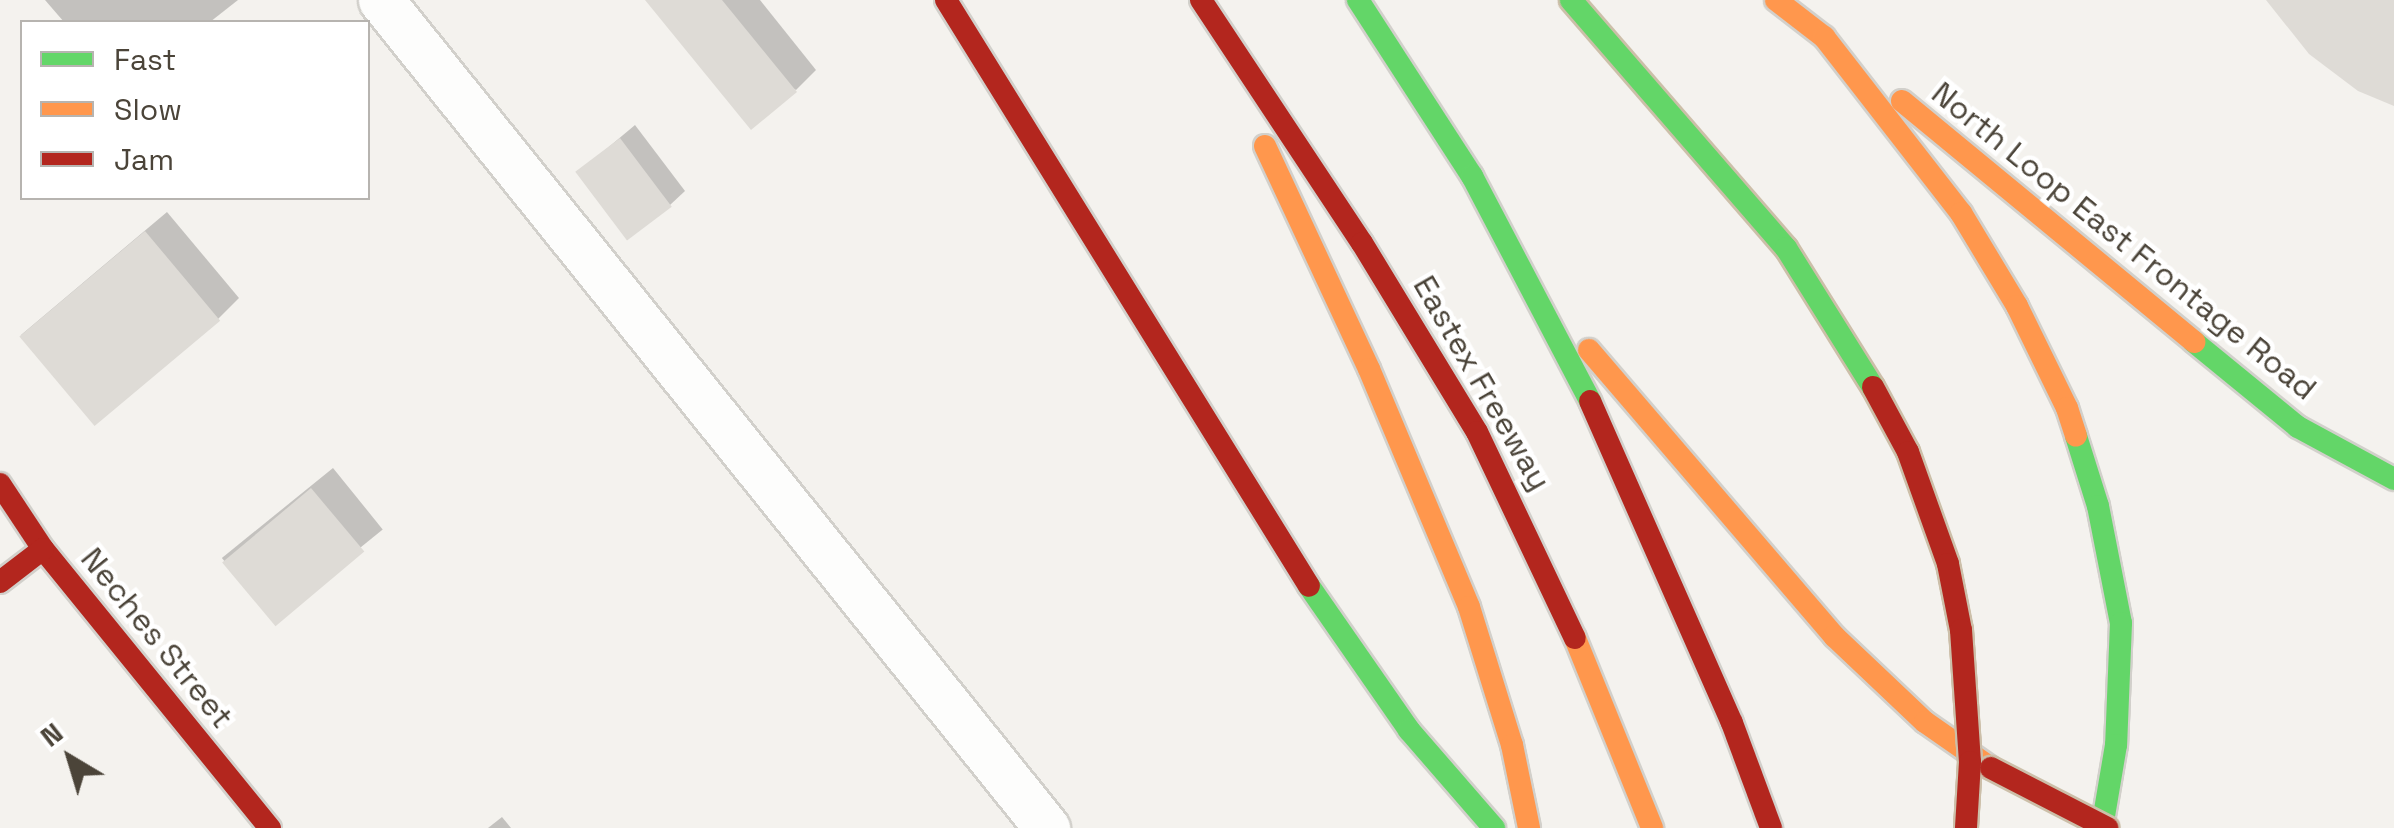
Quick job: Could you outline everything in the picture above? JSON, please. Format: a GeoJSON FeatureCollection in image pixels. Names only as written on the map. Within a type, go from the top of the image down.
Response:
{"type":"FeatureCollection","features":[{"type":"Feature","properties":{"kind":"main road"},"geometry":{"type":"LineString","coordinates":[[946,0],[1221,454],[1370,678],[1450,782],[1494,828]]}},
{"type":"Feature","properties":{"kind":"main road"},"geometry":{"type":"LineString","coordinates":[[1192,0],[1369,369],[1452,562],[1487,656],[1528,828]]}},
{"type":"Feature","properties":{"kind":"main road","name":"Eastex Freeway"},"geometry":{"type":"LineString","coordinates":[[1201,0],[1362,243],[1476,432],[1557,594],[1652,828]]}},
{"type":"Feature","properties":{"kind":"main road"},"geometry":{"type":"LineString","coordinates":[[1358,0],[1416,86],[1523,264],[1633,494],[1732,723],[1771,828]]}},
{"type":"Feature","properties":{"kind":"main road"},"geometry":{"type":"LineString","coordinates":[[1570,0],[1786,248],[1855,353],[1908,452],[1948,564],[1962,630],[1970,762],[1966,828]]}},
{"type":"Feature","properties":{"kind":"main road"},"geometry":{"type":"LineString","coordinates":[[1523,264],[1656,433],[1834,636],[1925,722],[1991,768],[2104,828],[2116,745],[2121,624],[2098,506],[2067,408],[2016,306],[1961,213],[1824,37],[1776,0]]}},
{"type":"Feature","properties":{"kind":"main road","name":"North Loop East Frontage Road"},"geometry":{"type":"LineString","coordinates":[[1824,37],[2298,427],[2394,479]]}},
{"type":"Feature","properties":{"kind":"main road","name":"Neches Street"},"geometry":{"type":"LineString","coordinates":[[0,484],[43,549],[270,828]]}},
{"type":"Feature","properties":{"kind":"main road"},"geometry":{"type":"LineString","coordinates":[[0,582],[43,549]]}},
{"type":"Feature","properties":{"kind":"street"},"geometry":{"type":"LineString","coordinates":[[381,0],[1047,828]]}},
{"type":"Feature","properties":{"kind":"building"},"geometry":{"type":"Polygon","coordinates":[[[645,0],[722,0],[797,92],[751,130],[645,0]]]}},
{"type":"Feature","properties":{"kind":"building"},"geometry":{"type":"Polygon","coordinates":[[[2266,0],[2394,0],[2394,106],[2358,91],[2309,54],[2266,0]]]}},
{"type":"Feature","properties":{"kind":"building"},"geometry":{"type":"Polygon","coordinates":[[[620,138],[672,207],[627,240],[575,172],[620,138]]]}},
{"type":"Feature","properties":{"kind":"building"},"geometry":{"type":"Polygon","coordinates":[[[145,231],[220,321],[95,426],[19,336],[145,231]]]}},
{"type":"Feature","properties":{"kind":"building"},"geometry":{"type":"Polygon","coordinates":[[[311,488],[364,552],[275,626],[222,563],[311,488]]]}},
{"type":"Feature","properties":{"kind":"traffic: fast"},"geometry":{"type":"LineString","coordinates":[[1358,0],[1472,176],[1590,401]]}},
{"type":"Feature","properties":{"kind":"traffic: fast"},"geometry":{"type":"LineString","coordinates":[[1571,0],[1786,248],[1873,387]]}},
{"type":"Feature","properties":{"kind":"traffic: fast"},"geometry":{"type":"LineString","coordinates":[[2194,342],[2298,427],[2394,479]]}},
{"type":"Feature","properties":{"kind":"traffic: fast"},"geometry":{"type":"LineString","coordinates":[[2076,436],[2098,506],[2121,623],[2116,745],[2102,828]]}},
{"type":"Feature","properties":{"kind":"traffic: fast"},"geometry":{"type":"LineString","coordinates":[[1309,586],[1409,730],[1494,828]]}},
{"type":"Feature","properties":{"kind":"traffic: slow"},"geometry":{"type":"LineString","coordinates":[[1776,0],[1824,37],[1961,213],[2017,306],[2067,408],[2076,436]]}},
{"type":"Feature","properties":{"kind":"traffic: slow"},"geometry":{"type":"LineString","coordinates":[[1902,101],[2194,342]]}},
{"type":"Feature","properties":{"kind":"traffic: slow"},"geometry":{"type":"LineString","coordinates":[[1265,146],[1369,369],[1469,607],[1512,745],[1529,828]]}},
{"type":"Feature","properties":{"kind":"traffic: slow"},"geometry":{"type":"LineString","coordinates":[[1589,350],[1834,636],[1925,722],[1991,768]]}},
{"type":"Feature","properties":{"kind":"traffic: slow"},"geometry":{"type":"LineString","coordinates":[[1575,638],[1652,828]]}},
{"type":"Feature","properties":{"kind":"traffic: jam"},"geometry":{"type":"LineString","coordinates":[[946,0],[1309,586]]}},
{"type":"Feature","properties":{"kind":"traffic: jam"},"geometry":{"type":"LineString","coordinates":[[1201,0],[1362,243],[1477,432],[1575,638]]}},
{"type":"Feature","properties":{"kind":"traffic: jam"},"geometry":{"type":"LineString","coordinates":[[1873,387],[1908,452],[1948,564],[1961,630],[1970,762],[1966,828]]}},
{"type":"Feature","properties":{"kind":"traffic: jam"},"geometry":{"type":"LineString","coordinates":[[1590,401],[1732,723],[1771,828]]}},
{"type":"Feature","properties":{"kind":"traffic: jam"},"geometry":{"type":"LineString","coordinates":[[0,484],[43,549],[270,828]]}},
{"type":"Feature","properties":{"kind":"traffic: jam"},"geometry":{"type":"LineString","coordinates":[[0,582],[43,549]]}},
{"type":"Feature","properties":{"kind":"traffic: jam"},"geometry":{"type":"LineString","coordinates":[[1991,768],[2107,828]]}}]}
